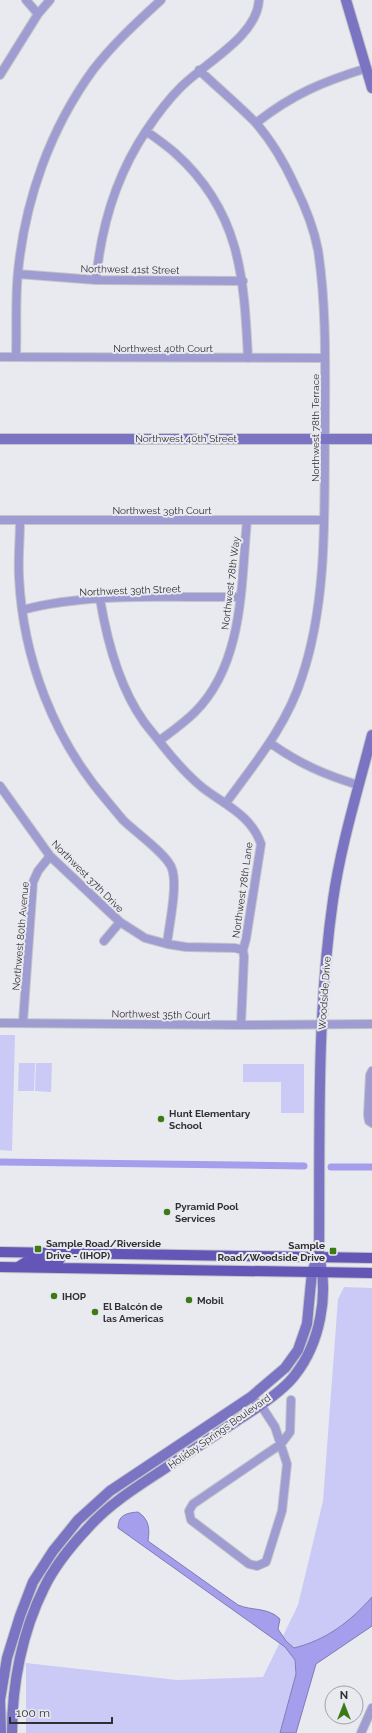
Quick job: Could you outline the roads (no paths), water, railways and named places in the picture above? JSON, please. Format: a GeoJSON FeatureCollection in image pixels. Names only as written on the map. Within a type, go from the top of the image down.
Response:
{"type":"FeatureCollection","features":[{"type":"Feature","properties":{"kind":"main road"},"geometry":{"type":"LineString","coordinates":[[0,1252],[372,1258]]}},
{"type":"Feature","properties":{"kind":"main road"},"geometry":{"type":"LineString","coordinates":[[0,1260],[13,1260],[24,1252]]}},
{"type":"Feature","properties":{"kind":"main road"},"geometry":{"type":"LineString","coordinates":[[18,1268],[30,1260],[78,1259],[90,1253]]}},
{"type":"Feature","properties":{"kind":"main road"},"geometry":{"type":"LineString","coordinates":[[0,1267],[372,1273]]}},
{"type":"Feature","properties":{"kind":"street"},"geometry":{"type":"LineString","coordinates":[[26,0],[38,14]]}},
{"type":"Feature","properties":{"kind":"street"},"geometry":{"type":"LineString","coordinates":[[0,75],[38,14],[50,0]]}},
{"type":"Feature","properties":{"kind":"street"},"geometry":{"type":"LineString","coordinates":[[16,357],[18,274],[26,217],[36,184],[62,119],[94,70],[113,47],[161,0]]}},
{"type":"Feature","properties":{"kind":"street"},"geometry":{"type":"LineString","coordinates":[[96,280],[100,246],[109,207],[124,171],[146,131],[180,88],[199,70],[244,34],[254,21],[259,0]]}},
{"type":"Feature","properties":{"kind":"street"},"geometry":{"type":"LineString","coordinates":[[346,0],[372,88]]}},
{"type":"Feature","properties":{"kind":"street"},"geometry":{"type":"LineString","coordinates":[[256,123],[276,107],[300,92],[329,79],[367,68]]}},
{"type":"Feature","properties":{"kind":"street","name":"Northwest 78th Terrace"},"geometry":{"type":"LineString","coordinates":[[199,70],[256,123],[278,155],[295,186],[309,218],[318,255],[325,358],[324,520],[318,595],[310,647],[303,677],[290,711],[270,743],[226,803]]}},
{"type":"Feature","properties":{"kind":"street"},"geometry":{"type":"LineString","coordinates":[[146,131],[175,152],[198,176],[218,204],[236,249],[243,281],[248,358]]}},
{"type":"Feature","properties":{"kind":"street","name":"Northwest 41st Street"},"geometry":{"type":"LineString","coordinates":[[18,274],[96,280],[243,281]]}},
{"type":"Feature","properties":{"kind":"street","name":"Northwest 40th Court"},"geometry":{"type":"LineString","coordinates":[[0,357],[325,358]]}},
{"type":"Feature","properties":{"kind":"street","name":"Northwest 40th Street"},"geometry":{"type":"LineString","coordinates":[[0,439],[372,439]]}},
{"type":"Feature","properties":{"kind":"street","name":"Northwest 39th Court"},"geometry":{"type":"LineString","coordinates":[[0,520],[324,520]]}},
{"type":"Feature","properties":{"kind":"street"},"geometry":{"type":"LineString","coordinates":[[20,520],[19,577],[23,610],[30,649],[40,684],[56,724],[77,761],[95,787],[124,820],[166,858],[172,868],[174,880],[167,944]]}},
{"type":"Feature","properties":{"kind":"street","name":"Northwest 78th Way"},"geometry":{"type":"LineString","coordinates":[[159,741],[195,712],[219,680],[228,656],[236,626],[247,520]]}},
{"type":"Feature","properties":{"kind":"street","name":"Northwest 39th Street"},"geometry":{"type":"LineString","coordinates":[[23,610],[41,605],[100,599],[240,597]]}},
{"type":"Feature","properties":{"kind":"street","name":"Northwest 78th Lane"},"geometry":{"type":"LineString","coordinates":[[100,599],[105,632],[126,688],[143,721],[183,769],[203,788],[226,803],[249,822],[257,832],[261,844],[243,950],[241,1025]]}},
{"type":"Feature","properties":{"kind":"street","name":"Woodside Drive"},"geometry":{"type":"LineString","coordinates":[[318,1257],[322,1024],[326,961],[333,899],[358,785],[372,735]]}},
{"type":"Feature","properties":{"kind":"street"},"geometry":{"type":"LineString","coordinates":[[270,743],[294,760],[321,773],[358,785]]}},
{"type":"Feature","properties":{"kind":"street","name":"Northwest 37th Drive"},"geometry":{"type":"LineString","coordinates":[[0,786],[50,856],[120,922],[145,938],[167,944],[186,947],[235,948],[243,950]]}},
{"type":"Feature","properties":{"kind":"street","name":"Northwest 80th Avenue"},"geometry":{"type":"LineString","coordinates":[[23,1022],[34,882],[38,871],[50,856]]}},
{"type":"Feature","properties":{"kind":"street","name":"Northwest 37th Drive"},"geometry":{"type":"LineString","coordinates":[[104,941],[120,922]]}},
{"type":"Feature","properties":{"kind":"street","name":"Northwest 35th Court"},"geometry":{"type":"LineString","coordinates":[[0,1023],[241,1025],[372,1024]]}},
{"type":"Feature","properties":{"kind":"street"},"geometry":{"type":"LineString","coordinates":[[372,1071],[370,1075],[368,1115],[369,1121],[372,1123]]}},
{"type":"Feature","properties":{"kind":"street","name":"Holiday Springs Boulevard"},"geometry":{"type":"LineString","coordinates":[[1,1733],[0,1700],[8,1658],[20,1616],[33,1582],[53,1551],[78,1520],[110,1491],[251,1397],[285,1368],[298,1350],[307,1324],[312,1272],[318,1257]]}},
{"type":"Feature","properties":{"kind":"street","name":"Holiday Springs Boulevard"},"geometry":{"type":"LineString","coordinates":[[12,1733],[12,1701],[19,1660],[31,1620],[44,1588],[63,1558],[87,1528],[117,1500],[260,1406],[294,1376],[309,1355],[319,1326],[323,1272],[318,1257]]}},
{"type":"Feature","properties":{"kind":"street"},"geometry":{"type":"LineString","coordinates":[[251,1397],[260,1406],[275,1427],[281,1444],[287,1464],[282,1511],[266,1562],[257,1566],[249,1564],[191,1520],[189,1511],[193,1504],[281,1444],[290,1432],[292,1400]]}},
{"type":"Feature","properties":{"kind":"street"},"geometry":{"type":"LineString","coordinates":[[180,1444],[187,1454]]}},
{"type":"Feature","properties":{"kind":"street"},"geometry":{"type":"LineString","coordinates":[[110,1491],[117,1500]]}},
{"type":"Feature","properties":{"kind":"street"},"geometry":{"type":"LineString","coordinates":[[361,1733],[372,1708]]}},
{"type":"Feature","properties":{"kind":"waterway"},"geometry":{"type":"LineString","coordinates":[[0,1162],[304,1166]]}},
{"type":"Feature","properties":{"kind":"waterway"},"geometry":{"type":"LineString","coordinates":[[331,1167],[372,1167]]}},
{"type":"Feature","properties":{"kind":"place","name":"Hunt Elementary School"},"geometry":{"type":"Point","coordinates":[161,1119]}},
{"type":"Feature","properties":{"kind":"place","name":"Pyramid Pool Services"},"geometry":{"type":"Point","coordinates":[167,1212]}},
{"type":"Feature","properties":{"kind":"place","name":"Sample Road/Riverside Drive - (IHOP)"},"geometry":{"type":"Point","coordinates":[38,1249]}},
{"type":"Feature","properties":{"kind":"place","name":"Sample Road/Woodside Drive"},"geometry":{"type":"Point","coordinates":[333,1251]}},
{"type":"Feature","properties":{"kind":"place","name":"IHOP"},"geometry":{"type":"Point","coordinates":[54,1296]}},
{"type":"Feature","properties":{"kind":"place","name":"Mobil"},"geometry":{"type":"Point","coordinates":[189,1300]}},
{"type":"Feature","properties":{"kind":"place","name":"El Balcón de las Americas"},"geometry":{"type":"Point","coordinates":[95,1312]}}]}
